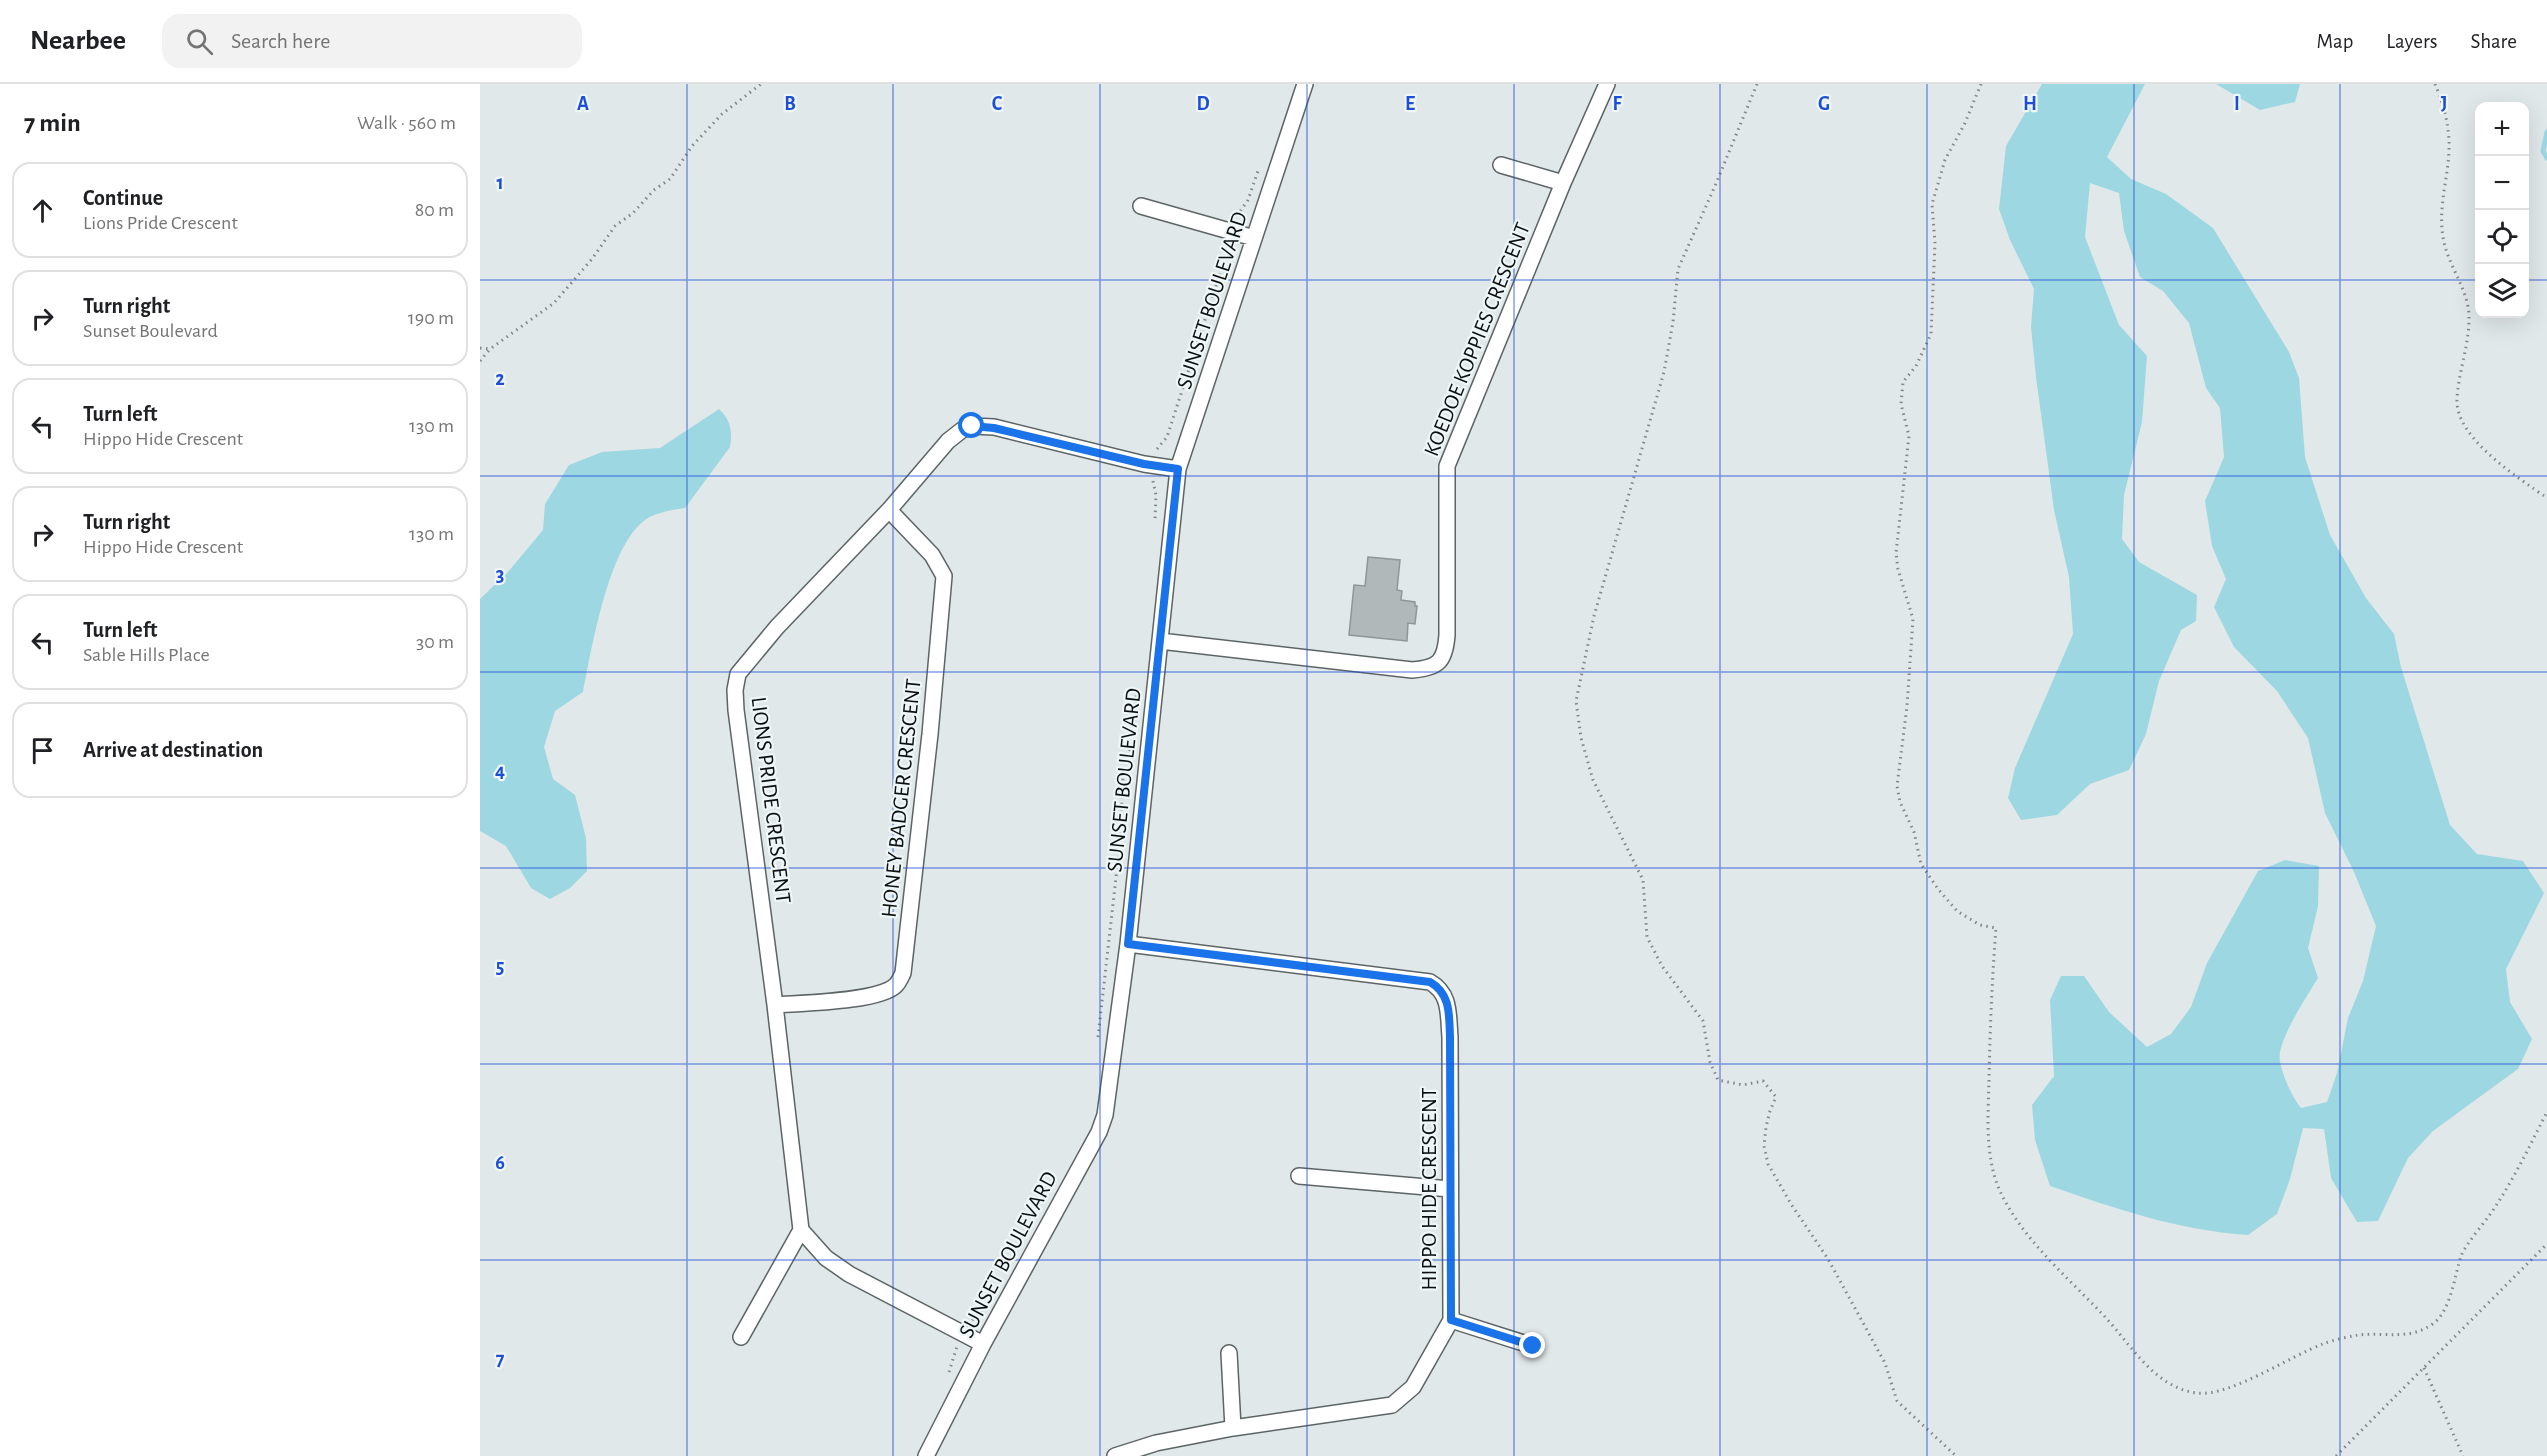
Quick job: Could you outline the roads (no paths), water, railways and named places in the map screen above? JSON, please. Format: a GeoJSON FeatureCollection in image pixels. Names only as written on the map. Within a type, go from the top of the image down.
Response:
{"type":"FeatureCollection","features":[{"type":"Feature","properties":{"kind":"street","name":"SUNSET BOULEVARD"},"geometry":{"type":"LineString","coordinates":[[926,1456],[983,1344],[1099,1132],[1107,1103],[1128,944],[1178,469],[1305,84]]}},
{"type":"Feature","properties":{"kind":"street","name":"KOEDOE KOPPIES CRESCENT"},"geometry":{"type":"LineString","coordinates":[[1160,641],[1412,670],[1430,669],[1439,662],[1446,649],[1448,635],[1446,486],[1448,466],[1563,183],[1607,84]]}},
{"type":"Feature","properties":{"kind":"street"},"geometry":{"type":"LineString","coordinates":[[1501,165],[1563,183]]}},
{"type":"Feature","properties":{"kind":"street"},"geometry":{"type":"LineString","coordinates":[[1141,206],[1254,238]]}},
{"type":"Feature","properties":{"kind":"street","name":"LIONS PRIDE CRESCENT"},"geometry":{"type":"LineString","coordinates":[[801,1230],[775,1005],[736,710],[735,690],[738,674],[777,627],[889,510],[948,441],[962,430],[972,426],[994,428],[1150,465],[1178,469]]}},
{"type":"Feature","properties":{"kind":"street","name":"HONEY BADGER CRESCENT"},"geometry":{"type":"LineString","coordinates":[[775,1005],[851,999],[879,994],[895,986],[903,973],[928,758],[944,576],[932,555],[889,510]]}},
{"type":"Feature","properties":{"kind":"street","name":"HIPPO HIDE CRESCENT"},"geometry":{"type":"LineString","coordinates":[[1115,1456],[1156,1443],[1233,1428],[1392,1405],[1413,1388],[1451,1320],[1450,1037],[1446,997],[1440,988],[1430,982],[1128,944]]}},
{"type":"Feature","properties":{"kind":"street"},"geometry":{"type":"LineString","coordinates":[[1299,1176],[1450,1189]]}},
{"type":"Feature","properties":{"kind":"street"},"geometry":{"type":"LineString","coordinates":[[741,1337],[801,1230],[826,1258],[849,1274],[983,1344]]}},
{"type":"Feature","properties":{"kind":"street"},"geometry":{"type":"LineString","coordinates":[[1451,1320],[1533,1346]]}},
{"type":"Feature","properties":{"kind":"street"},"geometry":{"type":"LineString","coordinates":[[1228,1353],[1233,1428]]}},
{"type":"Feature","properties":{"kind":"water"},"geometry":{"type":"Polygon","coordinates":[[[2042,84],[2145,84],[2107,157],[2131,179],[2166,194],[2213,228],[2289,352],[2299,378],[2305,457],[2330,535],[2366,598],[2394,634],[2401,667],[2450,825],[2477,854],[2523,861],[2544,893],[2506,969],[2510,1002],[2532,1039],[2518,1069],[2433,1131],[2408,1158],[2378,1221],[2357,1222],[2331,1178],[2324,1129],[2303,1128],[2290,1179],[2277,1214],[2248,1235],[2171,1223],[2050,1186],[2035,1140],[2032,1105],[2054,1076],[2050,1000],[2061,976],[2084,976],[2109,1012],[2147,1047],[2171,1034],[2191,1007],[2207,963],[2258,871],[2285,860],[2319,866],[2318,906],[2308,948],[2318,978],[2291,1024],[2280,1052],[2286,1081],[2301,1108],[2327,1102],[2337,1073],[2348,1018],[2363,981],[2376,926],[2354,872],[2325,813],[2308,738],[2277,691],[2234,647],[2214,607],[2226,579],[2212,546],[2205,501],[2224,457],[2220,408],[2206,388],[2189,323],[2163,291],[2140,277],[2124,231],[2119,193],[2090,183],[2085,237],[2119,325],[2147,356],[2142,422],[2124,495],[2122,539],[2139,562],[2197,595],[2196,621],[2181,630],[2159,681],[2146,734],[2129,770],[2090,784],[2057,815],[2021,820],[2008,798],[2015,768],[2073,634],[2069,577],[2054,510],[2036,377],[2031,327],[2034,289],[2010,240],[1999,209],[2006,146],[2042,84]]]}},
{"type":"Feature","properties":{"kind":"water"},"geometry":{"type":"Polygon","coordinates":[[[2216,84],[2300,84],[2295,102],[2260,110],[2216,84]]]}},
{"type":"Feature","properties":{"kind":"water"},"geometry":{"type":"Polygon","coordinates":[[[719,409],[730,426],[730,447],[685,508],[649,517],[632,533],[611,575],[597,625],[583,692],[555,711],[544,747],[553,779],[575,795],[586,838],[587,871],[570,888],[550,899],[531,888],[506,846],[480,831],[480,599],[508,572],[543,530],[545,504],[569,465],[602,452],[660,448],[719,409]]]}},
{"type":"Feature","properties":{"kind":"waterway"},"geometry":{"type":"LineString","coordinates":[[2547,132],[2543,151],[2547,158]]}}]}
